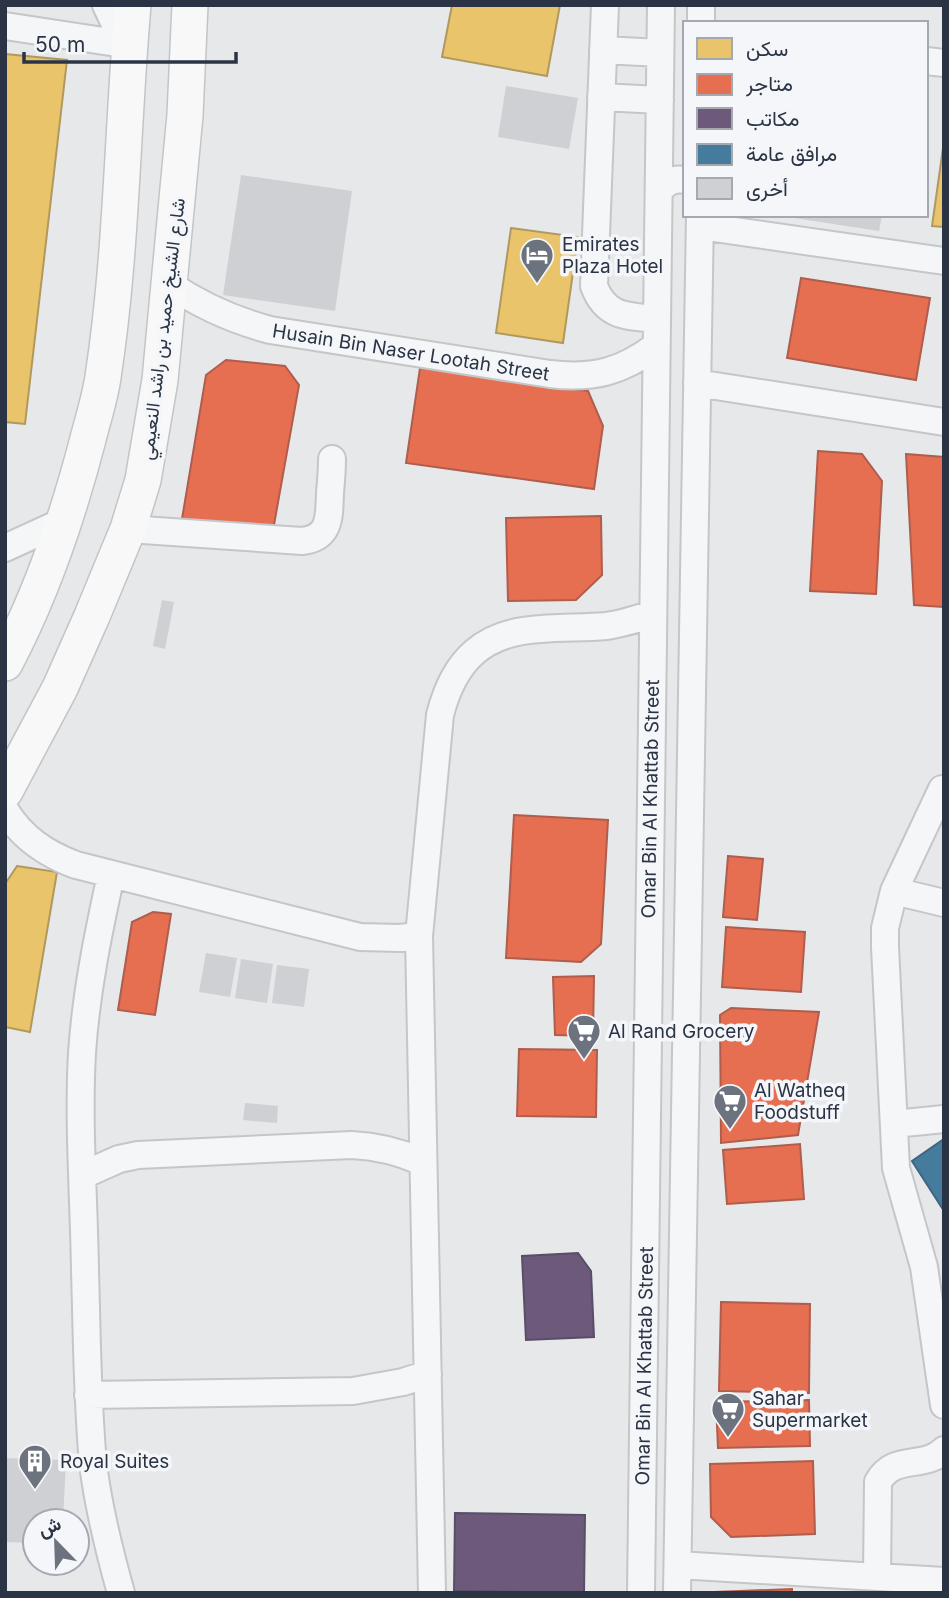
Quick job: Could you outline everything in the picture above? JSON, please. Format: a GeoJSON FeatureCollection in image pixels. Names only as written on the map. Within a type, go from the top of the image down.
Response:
{"type":"FeatureCollection","features":[{"type":"Feature","properties":{"kind":"main road"},"geometry":{"type":"LineString","coordinates":[[5,663],[40,591],[81,467],[103,380],[120,235],[133,5]]}},
{"type":"Feature","properties":{"kind":"main road","name":"شارع الشيخ حميد بن راشد النعيمي"},"geometry":{"type":"LineString","coordinates":[[5,791],[60,688],[128,529],[144,480],[160,380],[185,115],[190,5]]}},
{"type":"Feature","properties":{"kind":"street"},"geometry":{"type":"LineString","coordinates":[[106,5],[130,44]]}},
{"type":"Feature","properties":{"kind":"street"},"geometry":{"type":"LineString","coordinates":[[605,5],[594,286],[598,297],[616,313],[657,319]]}},
{"type":"Feature","properties":{"kind":"street","name":"Omar Bin Al Khattab Street"},"geometry":{"type":"LineString","coordinates":[[636,1588],[661,5]]}},
{"type":"Feature","properties":{"kind":"street"},"geometry":{"type":"LineString","coordinates":[[5,26],[130,44]]}},
{"type":"Feature","properties":{"kind":"street"},"geometry":{"type":"LineString","coordinates":[[603,50],[660,53]]}},
{"type":"Feature","properties":{"kind":"street"},"geometry":{"type":"LineString","coordinates":[[601,97],[660,100]]}},
{"type":"Feature","properties":{"kind":"street"},"geometry":{"type":"LineString","coordinates":[[659,191],[664,184],[672,180],[683,180]]}},
{"type":"Feature","properties":{"kind":"street"},"geometry":{"type":"LineString","coordinates":[[700,220],[944,261]]}},
{"type":"Feature","properties":{"kind":"street","name":"Omar Bin Al Khattab Street"},"geometry":{"type":"LineString","coordinates":[[677,1593],[700,220]]}},
{"type":"Feature","properties":{"kind":"street","name":"Husain Bin Naser Lootah Street"},"geometry":{"type":"LineString","coordinates":[[169,284],[228,317],[270,330],[550,374],[595,375],[638,360],[656,346]]}},
{"type":"Feature","properties":{"kind":"street"},"geometry":{"type":"LineString","coordinates":[[697,383],[944,422]]}},
{"type":"Feature","properties":{"kind":"street"},"geometry":{"type":"LineString","coordinates":[[128,529],[310,540],[318,536],[328,524],[332,459]]}},
{"type":"Feature","properties":{"kind":"street"},"geometry":{"type":"LineString","coordinates":[[5,548],[64,521]]}},
{"type":"Feature","properties":{"kind":"street"},"geometry":{"type":"LineString","coordinates":[[653,546],[669,554],[687,552],[695,547]]}},
{"type":"Feature","properties":{"kind":"street"},"geometry":{"type":"LineString","coordinates":[[432,1593],[418,936],[440,715],[446,692],[457,670],[473,653],[492,640],[515,632],[539,629],[620,624],[652,614]]}},
{"type":"Feature","properties":{"kind":"street"},"geometry":{"type":"LineString","coordinates":[[942,789],[894,891],[885,928],[885,947],[895,1153],[898,1175],[932,1255],[944,1405]]}},
{"type":"Feature","properties":{"kind":"street"},"geometry":{"type":"LineString","coordinates":[[5,810],[24,835],[39,848],[57,858],[111,875],[360,937],[418,936]]}},
{"type":"Feature","properties":{"kind":"street"},"geometry":{"type":"LineString","coordinates":[[111,875],[88,994],[82,1054],[81,1115],[88,1395],[93,1465],[101,1513],[121,1593]]}},
{"type":"Feature","properties":{"kind":"street"},"geometry":{"type":"LineString","coordinates":[[894,891],[944,903]]}},
{"type":"Feature","properties":{"kind":"street"},"geometry":{"type":"LineString","coordinates":[[894,1124],[944,1119]]}},
{"type":"Feature","properties":{"kind":"street"},"geometry":{"type":"LineString","coordinates":[[83,1175],[119,1159],[138,1155],[338,1146],[388,1149],[423,1162]]}},
{"type":"Feature","properties":{"kind":"street"},"geometry":{"type":"LineString","coordinates":[[88,1395],[353,1391],[403,1382],[428,1374]]}},
{"type":"Feature","properties":{"kind":"street"},"geometry":{"type":"LineString","coordinates":[[877,1577],[878,1482],[890,1468],[937,1457],[944,1450]]}},
{"type":"Feature","properties":{"kind":"street"},"geometry":{"type":"LineString","coordinates":[[678,1565],[877,1577],[907,1586],[944,1581]]}},
{"type":"Feature","properties":{"kind":"building: سكن"},"geometry":{"type":"Polygon","coordinates":[[[452,5],[560,5],[547,76],[442,57],[452,5]]]}},
{"type":"Feature","properties":{"kind":"building: سكن"},"geometry":{"type":"Polygon","coordinates":[[[5,54],[67,60],[25,424],[5,422],[5,54]]]}},
{"type":"Feature","properties":{"kind":"building: سكن"},"geometry":{"type":"Polygon","coordinates":[[[944,141],[944,227],[932,226],[944,141]]]}},
{"type":"Feature","properties":{"kind":"building: سكن","name":"Emirates Plaza Hotel"},"geometry":{"type":"Polygon","coordinates":[[[511,228],[578,237],[563,343],[496,333],[511,228]]]}},
{"type":"Feature","properties":{"kind":"building: سكن"},"geometry":{"type":"Polygon","coordinates":[[[17,866],[57,872],[30,1032],[5,1027],[5,884],[17,866]]]}},
{"type":"Feature","properties":{"kind":"building: متاجر"},"geometry":{"type":"Polygon","coordinates":[[[801,278],[930,298],[916,380],[787,358],[801,278]]]}},
{"type":"Feature","properties":{"kind":"building: متاجر"},"geometry":{"type":"Polygon","coordinates":[[[226,360],[285,366],[299,385],[272,536],[180,531],[206,375],[226,360]]]}},
{"type":"Feature","properties":{"kind":"building: متاجر"},"geometry":{"type":"Polygon","coordinates":[[[420,368],[588,391],[603,426],[594,489],[406,463],[420,368]]]}},
{"type":"Feature","properties":{"kind":"building: متاجر"},"geometry":{"type":"Polygon","coordinates":[[[818,451],[862,454],[882,481],[876,594],[810,591],[818,451]]]}},
{"type":"Feature","properties":{"kind":"building: متاجر"},"geometry":{"type":"Polygon","coordinates":[[[906,454],[944,457],[943,607],[914,605],[906,454]]]}},
{"type":"Feature","properties":{"kind":"building: متاجر"},"geometry":{"type":"Polygon","coordinates":[[[601,516],[602,575],[576,600],[508,601],[506,518],[601,516]]]}},
{"type":"Feature","properties":{"kind":"building: متاجر"},"geometry":{"type":"Polygon","coordinates":[[[514,815],[608,820],[601,944],[581,962],[506,958],[514,815]]]}},
{"type":"Feature","properties":{"kind":"building: متاجر"},"geometry":{"type":"Polygon","coordinates":[[[728,856],[763,859],[757,920],[723,917],[728,856]]]}},
{"type":"Feature","properties":{"kind":"building: متاجر"},"geometry":{"type":"Polygon","coordinates":[[[153,912],[171,914],[155,1015],[118,1010],[132,922],[153,912]]]}},
{"type":"Feature","properties":{"kind":"building: متاجر"},"geometry":{"type":"Polygon","coordinates":[[[726,927],[805,932],[801,992],[722,987],[726,927]]]}},
{"type":"Feature","properties":{"kind":"building: متاجر"},"geometry":{"type":"Polygon","coordinates":[[[594,976],[593,1036],[555,1035],[553,977],[594,976]]]}},
{"type":"Feature","properties":{"kind":"building: متاجر"},"geometry":{"type":"Polygon","coordinates":[[[731,1008],[819,1012],[798,1135],[721,1143],[720,1015],[731,1008]]]}},
{"type":"Feature","properties":{"kind":"building: متاجر"},"geometry":{"type":"Polygon","coordinates":[[[519,1049],[597,1050],[596,1117],[517,1116],[519,1049]]]}},
{"type":"Feature","properties":{"kind":"building: متاجر"},"geometry":{"type":"Polygon","coordinates":[[[800,1144],[804,1199],[727,1204],[723,1150],[800,1144]]]}},
{"type":"Feature","properties":{"kind":"building: متاجر"},"geometry":{"type":"Polygon","coordinates":[[[721,1302],[810,1304],[809,1393],[719,1391],[721,1302]]]}},
{"type":"Feature","properties":{"kind":"building: متاجر"},"geometry":{"type":"Polygon","coordinates":[[[809,1400],[810,1446],[718,1448],[716,1402],[809,1400]]]}},
{"type":"Feature","properties":{"kind":"building: متاجر"},"geometry":{"type":"Polygon","coordinates":[[[813,1461],[815,1534],[731,1537],[711,1517],[710,1464],[813,1461]]]}},
{"type":"Feature","properties":{"kind":"building: متاجر"},"geometry":{"type":"Polygon","coordinates":[[[792,1589],[792,1593],[715,1593],[715,1592],[792,1589]]]}},
{"type":"Feature","properties":{"kind":"building: مكاتب"},"geometry":{"type":"Polygon","coordinates":[[[578,1253],[591,1271],[594,1337],[526,1340],[522,1256],[578,1253]]]}},
{"type":"Feature","properties":{"kind":"building: مكاتب"},"geometry":{"type":"Polygon","coordinates":[[[455,1513],[585,1515],[584,1593],[454,1591],[455,1513]]]}},
{"type":"Feature","properties":{"kind":"building: مرافق عامة"},"geometry":{"type":"Polygon","coordinates":[[[944,1139],[944,1211],[912,1161],[944,1139]]]}},
{"type":"Feature","properties":{"kind":"building: أخرى"},"geometry":{"type":"Polygon","coordinates":[[[506,86],[578,98],[569,149],[498,137],[506,86]]]}},
{"type":"Feature","properties":{"kind":"building: أخرى"},"geometry":{"type":"Polygon","coordinates":[[[241,175],[352,191],[335,311],[223,295],[241,175]]]}},
{"type":"Feature","properties":{"kind":"building: أخرى"},"geometry":{"type":"Polygon","coordinates":[[[788,217],[882,217],[879,231],[788,217]]]}},
{"type":"Feature","properties":{"kind":"building: أخرى"},"geometry":{"type":"Polygon","coordinates":[[[162,600],[174,602],[165,649],[153,646],[162,600]]]}},
{"type":"Feature","properties":{"kind":"building: أخرى"},"geometry":{"type":"Polygon","coordinates":[[[206,953],[237,958],[230,997],[199,992],[206,953]]]}},
{"type":"Feature","properties":{"kind":"building: أخرى"},"geometry":{"type":"Polygon","coordinates":[[[241,959],[273,964],[267,1003],[235,998],[241,959]]]}},
{"type":"Feature","properties":{"kind":"building: أخرى"},"geometry":{"type":"Polygon","coordinates":[[[277,965],[309,969],[304,1007],[272,1003],[277,965]]]}},
{"type":"Feature","properties":{"kind":"building: أخرى"},"geometry":{"type":"Polygon","coordinates":[[[245,1103],[278,1106],[277,1123],[243,1120],[245,1103]]]}},
{"type":"Feature","properties":{"kind":"building: أخرى","name":"Royal Suites"},"geometry":{"type":"Polygon","coordinates":[[[5,1458],[66,1460],[64,1507],[21,1507],[21,1543],[5,1542],[5,1458]]]}},
{"type":"Feature","properties":{"kind":"place","name":"Emirates Plaza Hotel"},"geometry":{"type":"Point","coordinates":[537,285]}},
{"type":"Feature","properties":{"kind":"place","name":"Al Rand Grocery"},"geometry":{"type":"Point","coordinates":[584,1061]}},
{"type":"Feature","properties":{"kind":"place","name":"Al Watheq Foodstuff"},"geometry":{"type":"Point","coordinates":[730,1131]}},
{"type":"Feature","properties":{"kind":"place","name":"Sahar Supermarket"},"geometry":{"type":"Point","coordinates":[728,1439]}},
{"type":"Feature","properties":{"kind":"place","name":"Royal Suites"},"geometry":{"type":"Point","coordinates":[35,1491]}}]}
